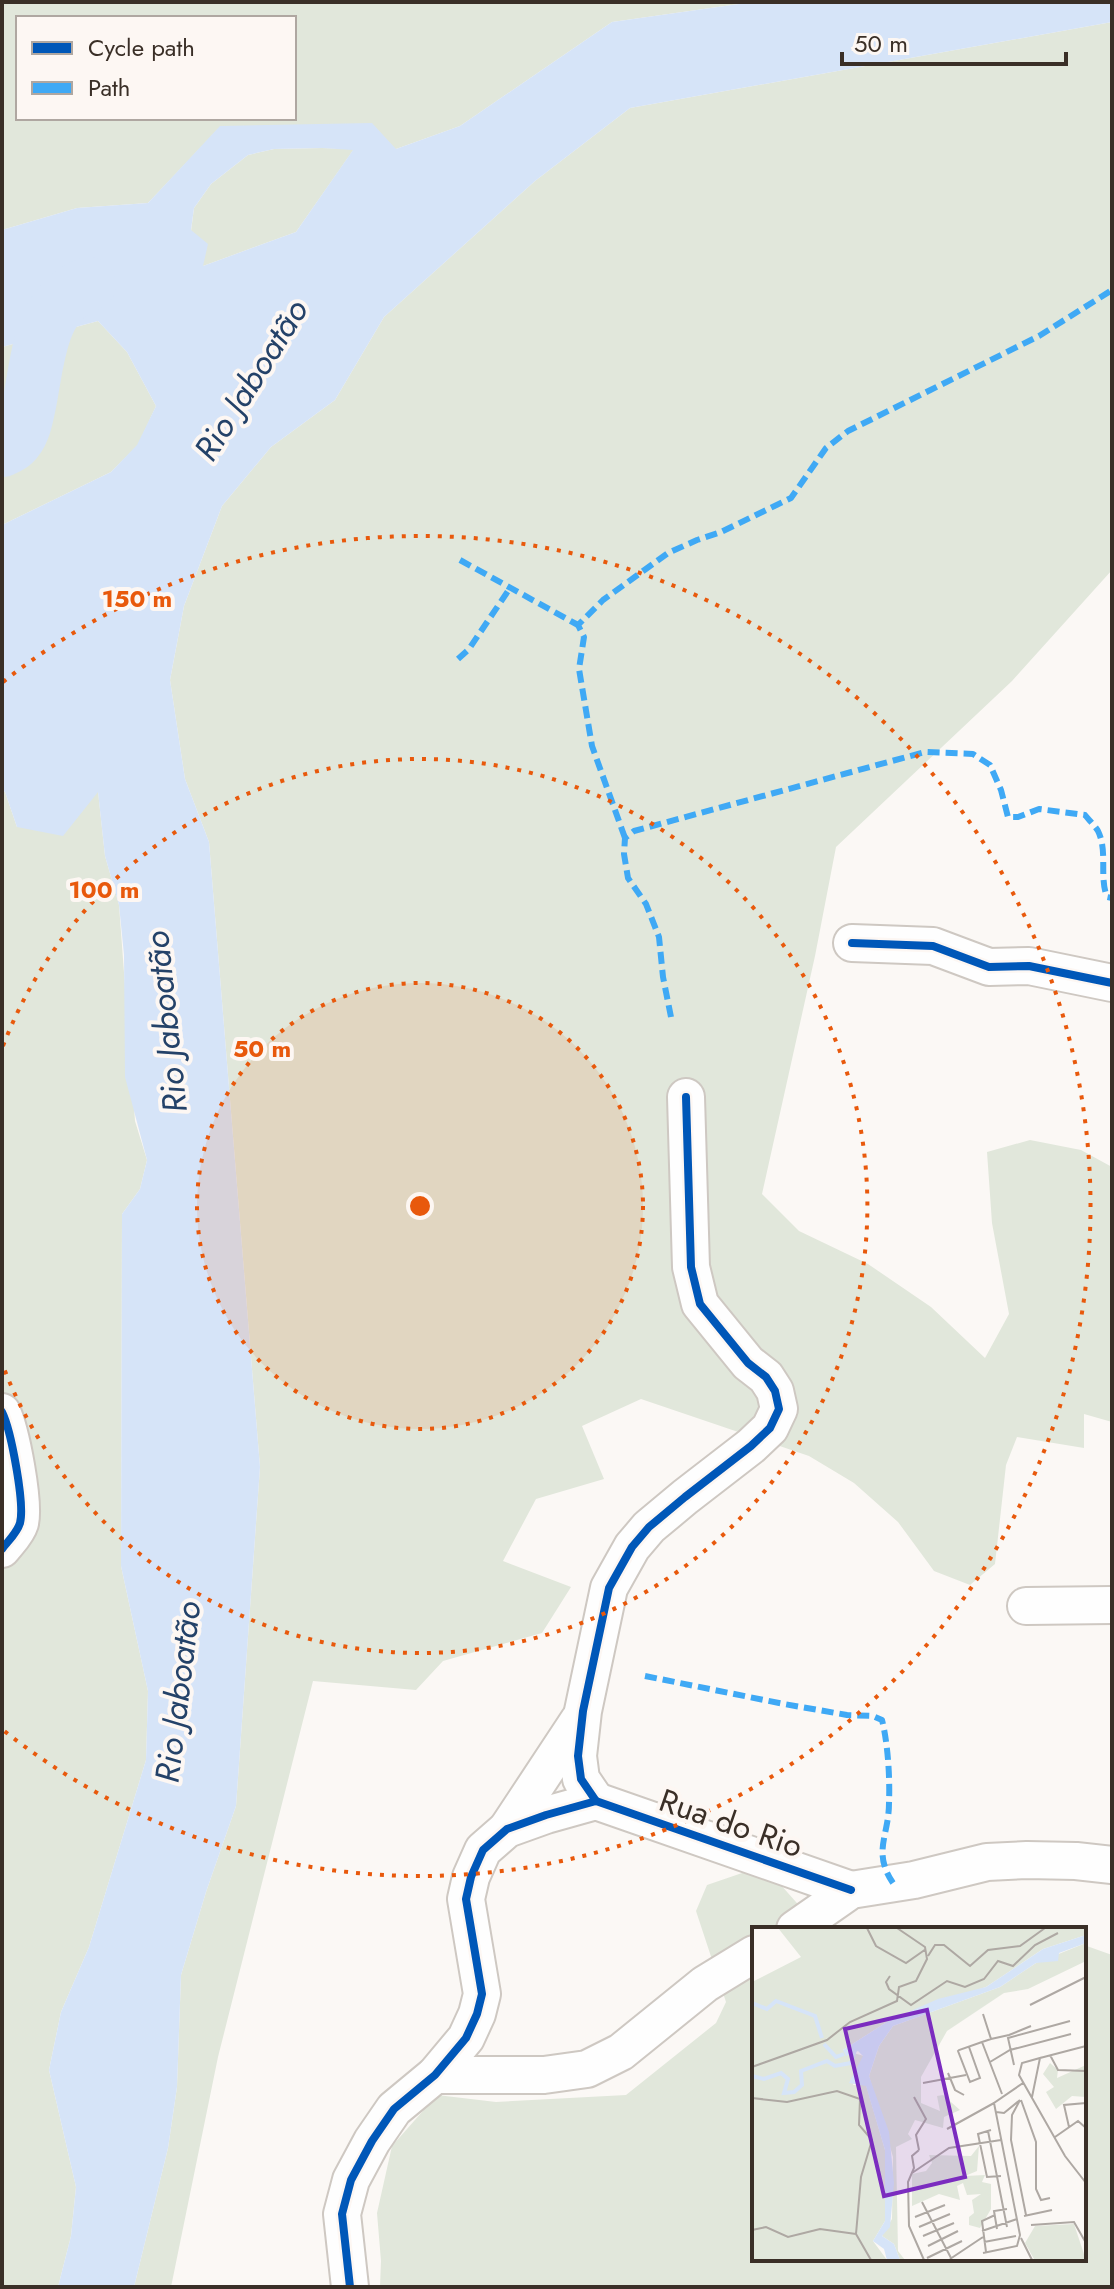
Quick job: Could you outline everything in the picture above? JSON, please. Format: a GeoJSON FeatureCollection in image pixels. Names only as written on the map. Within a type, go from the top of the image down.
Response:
{"type":"FeatureCollection","features":[{"type":"Feature","properties":{"kind":"street"},"geometry":{"type":"LineString","coordinates":[[852,943],[933,946],[989,967],[1029,966],[1112,983]]}},
{"type":"Feature","properties":{"kind":"street"},"geometry":{"type":"LineString","coordinates":[[507,1829],[596,1801],[581,1779],[578,1756],[582,1716],[609,1588],[632,1547],[649,1527],[751,1446],[770,1428],[779,1409],[775,1391],[766,1377],[748,1363],[700,1304],[691,1267],[686,1097]]}},
{"type":"Feature","properties":{"kind":"street"},"geometry":{"type":"LineString","coordinates":[[2,1412],[16,1467],[21,1513],[15,1533],[2,1549]]}},
{"type":"Feature","properties":{"kind":"street"},"geometry":{"type":"LineString","coordinates":[[1026,1606],[1112,1605]]}},
{"type":"Feature","properties":{"kind":"street"},"geometry":{"type":"LineString","coordinates":[[350,2287],[342,2214],[351,2180],[394,2109],[435,2075],[466,2038],[477,2014],[482,1994],[466,1899],[471,1877],[483,1850],[507,1829],[582,1716]]}},
{"type":"Feature","properties":{"kind":"street","name":"Rua do Rio"},"geometry":{"type":"LineString","coordinates":[[596,1801],[851,1890]]}},
{"type":"Feature","properties":{"kind":"street"},"geometry":{"type":"LineString","coordinates":[[798,1927],[851,1890],[914,1880],[987,1862],[1064,1860],[1112,1865]]}},
{"type":"Feature","properties":{"kind":"street"},"geometry":{"type":"LineString","coordinates":[[435,2075],[544,2075],[587,2069],[621,2052],[705,1984],[752,1955]]}},
{"type":"Feature","properties":{"kind":"shaded area"},"geometry":{"type":"Polygon","coordinates":[[[2,2],[753,2],[612,22],[460,126],[396,149],[221,126],[148,203],[77,208],[2,230],[2,2]]]}},
{"type":"Feature","properties":{"kind":"shaded area"},"geometry":{"type":"Polygon","coordinates":[[[1112,22],[1112,570],[1012,681],[836,847],[762,1194],[799,1231],[868,1264],[931,1307],[985,1358],[1009,1314],[992,1223],[987,1152],[1030,1140],[1081,1150],[1112,1167],[1112,1422],[1084,1414],[1084,1448],[1017,1437],[1006,1465],[995,1564],[970,1585],[934,1571],[898,1522],[854,1483],[809,1456],[641,1399],[582,1426],[604,1479],[536,1499],[503,1561],[571,1587],[542,1633],[443,1661],[416,1690],[313,1681],[218,2057],[171,2287],[134,2287],[168,2148],[177,2087],[181,1975],[236,1806],[260,1467],[209,842],[185,779],[170,680],[184,606],[222,506],[271,447],[335,400],[384,317],[535,181],[630,108],[1112,22]]]}},
{"type":"Feature","properties":{"kind":"shaded area"},"geometry":{"type":"Polygon","coordinates":[[[274,149],[354,149],[296,232],[203,266],[191,231],[194,208],[211,184],[248,155],[274,149]]]}},
{"type":"Feature","properties":{"kind":"shaded area"},"geometry":{"type":"Polygon","coordinates":[[[98,321],[127,352],[156,406],[138,445],[111,472],[2,525],[2,347],[98,321]]]}},
{"type":"Feature","properties":{"kind":"shaded area"},"geometry":{"type":"Polygon","coordinates":[[[2,790],[17,827],[98,791],[105,856],[119,905],[135,1121],[147,1160],[140,1189],[122,1214],[121,1566],[148,1691],[146,1760],[89,1947],[61,2012],[49,2070],[76,2187],[71,2236],[58,2287],[2,2287],[2,790]]]}},
{"type":"Feature","properties":{"kind":"shaded area"},"geometry":{"type":"Polygon","coordinates":[[[745,1872],[780,1884],[818,1927],[752,1927],[752,2261],[1086,2261],[1086,1946],[1112,1955],[1112,2287],[380,2287],[377,2213],[392,2146],[437,2095],[496,2102],[626,2095],[716,2023],[726,2002],[696,1911],[707,1885],[745,1872]]]}},
{"type":"Feature","properties":{"kind":"water","name":"Rio Jaboatão"},"geometry":{"type":"Polygon","coordinates":[[[753,2],[1112,2],[1112,22],[630,108],[535,181],[384,317],[335,400],[271,447],[222,506],[184,606],[170,680],[185,779],[209,842],[260,1467],[236,1806],[181,1975],[177,2087],[168,2148],[134,2287],[58,2287],[71,2236],[76,2187],[49,2070],[61,2012],[89,1947],[146,1760],[148,1691],[121,1566],[122,1214],[140,1189],[147,1160],[125,1077],[124,955],[119,905],[105,856],[98,792],[63,836],[17,827],[2,790],[2,525],[111,472],[137,445],[156,406],[127,352],[98,321],[2,347],[2,230],[77,208],[148,203],[220,126],[372,123],[396,149],[460,126],[612,22],[753,2]],[[274,149],[248,155],[211,184],[194,208],[191,230],[208,244],[203,266],[296,232],[353,150],[274,149]]]}},
{"type":"Feature","properties":{"kind":"waterway"},"geometry":{"type":"LineString","coordinates":[[2,450],[17,440],[24,426],[39,352],[50,318],[72,292],[89,284]]}},
{"type":"Feature","properties":{"kind":"marked path"},"geometry":{"type":"LineString","coordinates":[[625,838],[592,746],[579,669],[584,637],[578,625],[603,600],[668,553],[721,532],[791,498],[826,448],[848,431],[1039,336],[1112,290]]}},
{"type":"Feature","properties":{"kind":"marked path"},"geometry":{"type":"LineString","coordinates":[[460,560],[578,625]]}},
{"type":"Feature","properties":{"kind":"marked path"},"geometry":{"type":"LineString","coordinates":[[458,659],[469,649],[510,588]]}},
{"type":"Feature","properties":{"kind":"marked path"},"geometry":{"type":"LineString","coordinates":[[671,1017],[659,937],[646,904],[628,878],[625,838],[634,831],[925,752],[973,754],[990,765],[1008,817],[1018,817],[1039,809],[1085,815],[1101,839],[1105,889],[1107,897],[1112,898]]}},
{"type":"Feature","properties":{"kind":"marked path"},"geometry":{"type":"LineString","coordinates":[[645,1676],[882,1720],[889,1772],[883,1853],[893,1883]]}},
{"type":"Feature","properties":{"kind":"cycle path"},"geometry":{"type":"LineString","coordinates":[[852,943],[933,946],[989,967],[1029,966],[1112,983]]}},
{"type":"Feature","properties":{"kind":"cycle path"},"geometry":{"type":"LineString","coordinates":[[596,1801],[581,1779],[578,1756],[583,1711],[609,1588],[632,1547],[649,1527],[751,1446],[770,1428],[779,1409],[775,1391],[766,1377],[748,1363],[700,1304],[691,1267],[686,1097]]}},
{"type":"Feature","properties":{"kind":"cycle path"},"geometry":{"type":"LineString","coordinates":[[2,1412],[21,1500],[20,1523],[2,1549]]}},
{"type":"Feature","properties":{"kind":"cycle path"},"geometry":{"type":"LineString","coordinates":[[350,2287],[342,2214],[351,2180],[394,2109],[435,2075],[466,2038],[477,2014],[482,1994],[466,1899],[471,1877],[483,1850],[507,1829],[596,1801],[851,1890]]}}]}
